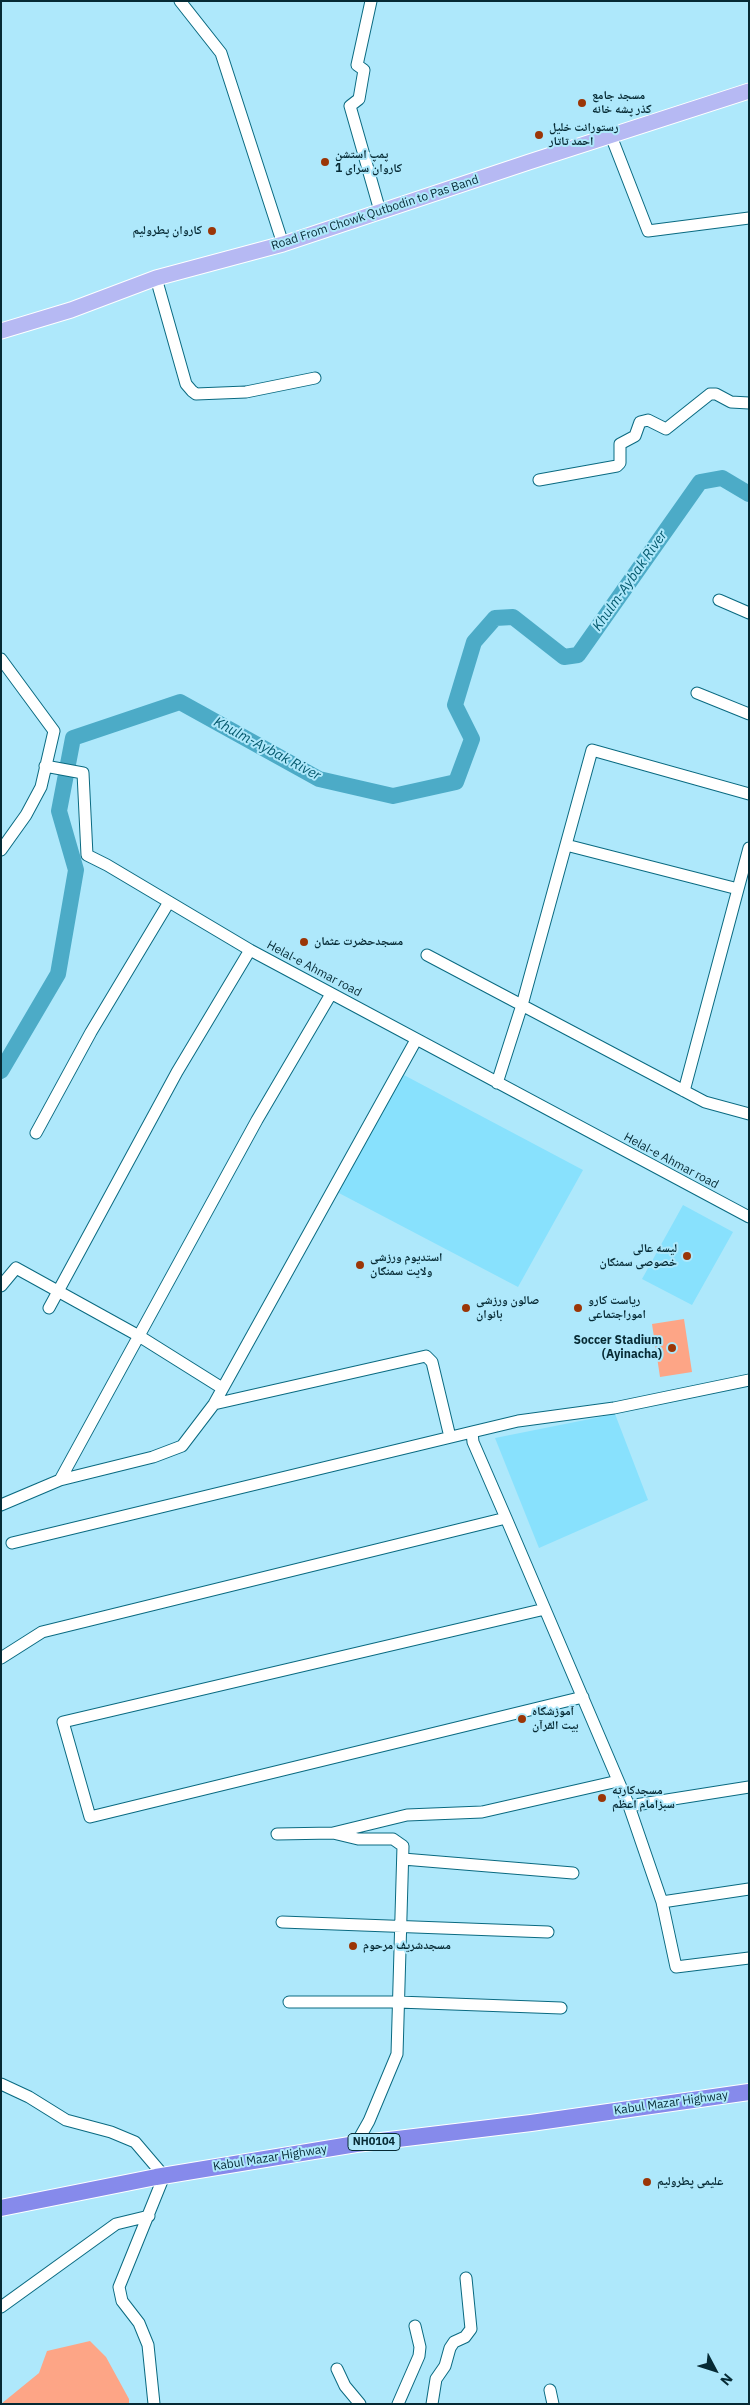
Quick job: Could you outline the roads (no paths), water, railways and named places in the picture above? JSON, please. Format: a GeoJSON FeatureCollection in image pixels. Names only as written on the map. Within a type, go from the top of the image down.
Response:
{"type":"FeatureCollection","features":[{"type":"Feature","properties":{"kind":"highway","name":"Kabul Mazar Highway"},"geometry":{"type":"LineString","coordinates":[[1,2208],[164,2176],[356,2144],[531,2123],[749,2092]]}},
{"type":"Feature","properties":{"kind":"main road","name":"Road From Chowk Qutbodin to Pas Band"},"geometry":{"type":"LineString","coordinates":[[1,332],[71,310],[156,278],[283,244],[749,92]]}},
{"type":"Feature","properties":{"kind":"street"},"geometry":{"type":"LineString","coordinates":[[180,1],[221,53],[283,244]]}},
{"type":"Feature","properties":{"kind":"street"},"geometry":{"type":"LineString","coordinates":[[371,1],[357,65],[364,70],[359,99],[350,106],[380,211]]}},
{"type":"Feature","properties":{"kind":"street"},"geometry":{"type":"LineString","coordinates":[[611,136],[648,231],[749,218]]}},
{"type":"Feature","properties":{"kind":"street"},"geometry":{"type":"LineString","coordinates":[[156,278],[186,384],[196,394],[246,392],[315,378]]}},
{"type":"Feature","properties":{"kind":"street"},"geometry":{"type":"LineString","coordinates":[[539,480],[616,466],[620,463],[620,444],[635,436],[640,422],[648,420],[666,429],[710,394],[716,394],[732,402],[749,404]]}},
{"type":"Feature","properties":{"kind":"street"},"geometry":{"type":"LineString","coordinates":[[719,600],[749,613]]}},
{"type":"Feature","properties":{"kind":"street"},"geometry":{"type":"LineString","coordinates":[[1,660],[54,731],[41,787],[26,815],[1,850]]}},
{"type":"Feature","properties":{"kind":"street"},"geometry":{"type":"LineString","coordinates":[[696,694],[749,714]]}},
{"type":"Feature","properties":{"kind":"street"},"geometry":{"type":"LineString","coordinates":[[497,1083],[522,1005],[592,750],[749,794]]}},
{"type":"Feature","properties":{"kind":"street","name":"Helal-e Ahmar road"},"geometry":{"type":"LineString","coordinates":[[45,766],[83,773],[87,855],[250,950],[749,1217]]}},
{"type":"Feature","properties":{"kind":"street"},"geometry":{"type":"LineString","coordinates":[[566,845],[738,889]]}},
{"type":"Feature","properties":{"kind":"street"},"geometry":{"type":"LineString","coordinates":[[684,1091],[749,848]]}},
{"type":"Feature","properties":{"kind":"street"},"geometry":{"type":"LineString","coordinates":[[36,1133],[91,1032],[169,902]]}},
{"type":"Feature","properties":{"kind":"street"},"geometry":{"type":"LineString","coordinates":[[50,1308],[177,1072],[250,950]]}},
{"type":"Feature","properties":{"kind":"street"},"geometry":{"type":"LineString","coordinates":[[426,955],[705,1102],[749,1114]]}},
{"type":"Feature","properties":{"kind":"street"},"geometry":{"type":"LineString","coordinates":[[60,1480],[257,1120],[331,994]]}},
{"type":"Feature","properties":{"kind":"street"},"geometry":{"type":"LineString","coordinates":[[1,1505],[60,1480],[154,1457],[182,1446],[214,1404],[416,1040]]}},
{"type":"Feature","properties":{"kind":"street"},"geometry":{"type":"LineString","coordinates":[[1,1286],[16,1268],[139,1336],[222,1388]]}},
{"type":"Feature","properties":{"kind":"street"},"geometry":{"type":"LineString","coordinates":[[214,1404],[426,1356],[432,1362],[450,1437]]}},
{"type":"Feature","properties":{"kind":"street"},"geometry":{"type":"LineString","coordinates":[[12,1544],[518,1421],[614,1408],[749,1380]]}},
{"type":"Feature","properties":{"kind":"street"},"geometry":{"type":"LineString","coordinates":[[472,1432],[473,1442],[629,1806],[662,1902],[676,1967],[749,1958]]}},
{"type":"Feature","properties":{"kind":"street"},"geometry":{"type":"LineString","coordinates":[[1,1658],[42,1632],[506,1518]]}},
{"type":"Feature","properties":{"kind":"street"},"geometry":{"type":"LineString","coordinates":[[545,1609],[63,1722],[90,1817],[583,1697]]}},
{"type":"Feature","properties":{"kind":"street"},"geometry":{"type":"LineString","coordinates":[[277,1834],[333,1833],[407,1815],[482,1812],[618,1781]]}},
{"type":"Feature","properties":{"kind":"street"},"geometry":{"type":"LineString","coordinates":[[629,1806],[749,1787]]}},
{"type":"Feature","properties":{"kind":"street"},"geometry":{"type":"LineString","coordinates":[[333,1833],[358,1839],[393,1839],[403,1846],[399,1925],[397,2054],[369,2121],[356,2144]]}},
{"type":"Feature","properties":{"kind":"street"},"geometry":{"type":"LineString","coordinates":[[403,1859],[573,1873]]}},
{"type":"Feature","properties":{"kind":"street"},"geometry":{"type":"LineString","coordinates":[[662,1902],[749,1888]]}},
{"type":"Feature","properties":{"kind":"street"},"geometry":{"type":"LineString","coordinates":[[282,1922],[548,1932]]}},
{"type":"Feature","properties":{"kind":"street"},"geometry":{"type":"LineString","coordinates":[[289,2002],[398,2002],[561,2008]]}},
{"type":"Feature","properties":{"kind":"street"},"geometry":{"type":"LineString","coordinates":[[1,2084],[29,2097],[66,2120],[111,2132],[135,2142],[164,2176],[119,2287],[122,2301],[139,2323],[148,2346],[154,2404]]}},
{"type":"Feature","properties":{"kind":"street"},"geometry":{"type":"LineString","coordinates":[[1,2307],[116,2224],[149,2216]]}},
{"type":"Feature","properties":{"kind":"street"},"geometry":{"type":"LineString","coordinates":[[432,2404],[436,2379],[445,2366],[450,2348],[454,2342],[465,2337],[471,2329],[466,2278]]}},
{"type":"Feature","properties":{"kind":"street"},"geometry":{"type":"LineString","coordinates":[[398,2404],[419,2356],[420,2348],[415,2326]]}},
{"type":"Feature","properties":{"kind":"street"},"geometry":{"type":"LineString","coordinates":[[337,2369],[345,2386],[360,2404]]}},
{"type":"Feature","properties":{"kind":"street"},"geometry":{"type":"LineString","coordinates":[[550,2390],[553,2404]]}},
{"type":"Feature","properties":{"kind":"waterway","name":"Khulm-Aybak River"},"geometry":{"type":"LineString","coordinates":[[1,1071],[58,974],[76,870],[59,811],[73,738],[180,702],[319,779],[393,796],[456,782],[472,739],[455,705],[474,642],[495,618],[513,617],[564,657],[578,655],[700,482],[722,478],[749,494]]}},
{"type":"Feature","properties":{"kind":"place","name":"مسجد جامع گذر پشه خانه"},"geometry":{"type":"Point","coordinates":[582,103]}},
{"type":"Feature","properties":{"kind":"place","name":"رستورانت خلیل احمد تاتار"},"geometry":{"type":"Point","coordinates":[539,135]}},
{"type":"Feature","properties":{"kind":"place","name":"پمپ استشن کاروان سرای 1"},"geometry":{"type":"Point","coordinates":[325,162]}},
{"type":"Feature","properties":{"kind":"place","name":"کاروان پطرولیم"},"geometry":{"type":"Point","coordinates":[212,231]}},
{"type":"Feature","properties":{"kind":"place","name":"مسجدحضرت عثمان"},"geometry":{"type":"Point","coordinates":[304,942]}},
{"type":"Feature","properties":{"kind":"place","name":"لیسه عالی خصوصی سمنگان"},"geometry":{"type":"Point","coordinates":[687,1256]}},
{"type":"Feature","properties":{"kind":"place","name":"استدیوم ورزشی ولایت سمنگان"},"geometry":{"type":"Point","coordinates":[360,1265]}},
{"type":"Feature","properties":{"kind":"place","name":"صالون ورزشی بانوان"},"geometry":{"type":"Point","coordinates":[466,1308]}},
{"type":"Feature","properties":{"kind":"place","name":"ریاست کارو اموراجتماعی"},"geometry":{"type":"Point","coordinates":[578,1308]}},
{"type":"Feature","properties":{"kind":"place","name":"Soccer Stadium (Ayinacha)"},"geometry":{"type":"Point","coordinates":[672,1348]}},
{"type":"Feature","properties":{"kind":"place","name":"آموزشگاه بیت القرآن"},"geometry":{"type":"Point","coordinates":[522,1719]}},
{"type":"Feature","properties":{"kind":"place","name":"مسجدکارته سبزامام اعظم"},"geometry":{"type":"Point","coordinates":[602,1798]}},
{"type":"Feature","properties":{"kind":"place","name":"مسجدشریف مرحوم"},"geometry":{"type":"Point","coordinates":[353,1946]}},
{"type":"Feature","properties":{"kind":"place","name":"علیمی پطرولیم"},"geometry":{"type":"Point","coordinates":[647,2182]}}]}
